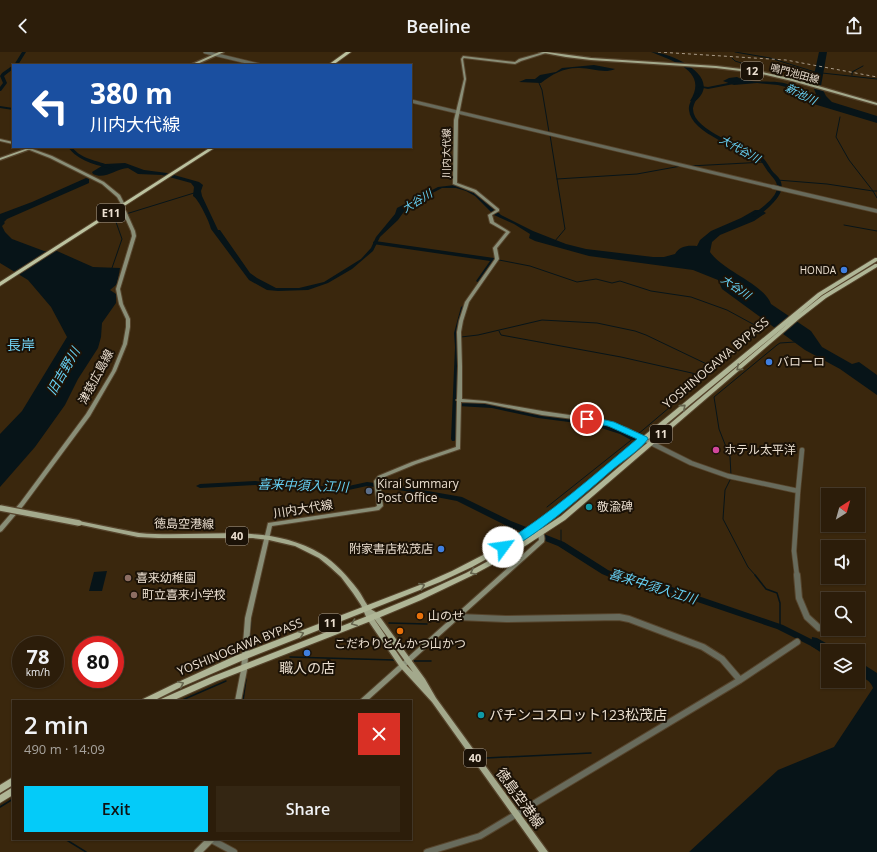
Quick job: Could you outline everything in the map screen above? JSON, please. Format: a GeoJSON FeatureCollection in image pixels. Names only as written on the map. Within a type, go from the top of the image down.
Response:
{"type":"FeatureCollection","features":[{"type":"Feature","properties":{"kind":"highway"},"geometry":{"type":"LineString","coordinates":[[331,64],[347,52]]}},
{"type":"Feature","properties":{"kind":"highway","name":"E11"},"geometry":{"type":"LineString","coordinates":[[2,283],[212,148]]}},
{"type":"Feature","properties":{"kind":"highway","name":"YOSHINOGAWA BYPASS"},"geometry":{"type":"LineString","coordinates":[[148,700],[244,656],[436,581],[513,542],[539,532],[558,510],[642,438],[777,331],[820,294],[877,259]]}},
{"type":"Feature","properties":{"kind":"highway","name":"YOSHINOGAWA BYPASS"},"geometry":{"type":"LineString","coordinates":[[794,317],[877,265]]}},
{"type":"Feature","properties":{"kind":"highway","name":"YOSHINOGAWA BYPASS"},"geometry":{"type":"LineString","coordinates":[[166,700],[244,666],[438,590],[520,547],[539,532],[563,518],[651,443],[777,331]]}},
{"type":"Feature","properties":{"kind":"highway"},"geometry":{"type":"LineString","coordinates":[[0,789],[12,782]]}},
{"type":"Feature","properties":{"kind":"highway"},"geometry":{"type":"LineString","coordinates":[[0,799],[12,792]]}},
{"type":"Feature","properties":{"kind":"main road"},"geometry":{"type":"LineString","coordinates":[[194,64],[222,52]]}},
{"type":"Feature","properties":{"kind":"main road","name":"鳴門池田線"},"geometry":{"type":"LineString","coordinates":[[543,52],[618,62],[691,66],[754,72],[877,104]]}},
{"type":"Feature","properties":{"kind":"main road","name":"川内大代線"},"geometry":{"type":"LineString","coordinates":[[238,700],[244,666],[248,618],[270,524],[379,508],[377,480],[380,477],[392,471],[458,448],[461,321],[468,302],[497,258],[495,248],[508,232],[492,223],[490,215],[497,210],[475,191],[455,184],[456,120],[464,79],[463,57],[515,63],[543,52]]}},
{"type":"Feature","properties":{"kind":"main road"},"geometry":{"type":"LineString","coordinates":[[0,140],[12,143]]}},
{"type":"Feature","properties":{"kind":"main road"},"geometry":{"type":"LineString","coordinates":[[0,159],[31,148],[96,179],[119,196],[122,203]]}},
{"type":"Feature","properties":{"kind":"main road","name":"津慈広島線"},"geometry":{"type":"LineString","coordinates":[[0,530],[22,504],[97,402],[114,372],[125,344],[128,319],[120,304],[118,289],[134,236],[134,231],[124,211]]}},
{"type":"Feature","properties":{"kind":"main road"},"geometry":{"type":"LineString","coordinates":[[458,400],[484,402],[542,413],[597,420],[611,424],[651,443]]}},
{"type":"Feature","properties":{"kind":"main road","name":"徳島空港線"},"geometry":{"type":"LineString","coordinates":[[0,508],[138,535],[179,537],[267,537],[305,547],[334,565],[367,608],[405,663],[434,700],[544,852]]}},
{"type":"Feature","properties":{"kind":"main road"},"geometry":{"type":"LineString","coordinates":[[364,700],[458,617],[539,532]]}},
{"type":"Feature","properties":{"kind":"main road"},"geometry":{"type":"LineString","coordinates":[[198,852],[210,840]]}},
{"type":"Feature","properties":{"kind":"street"},"geometry":{"type":"LineString","coordinates":[[205,52],[255,64]]}},
{"type":"Feature","properties":{"kind":"street"},"geometry":{"type":"LineString","coordinates":[[412,101],[877,212]]}},
{"type":"Feature","properties":{"kind":"street"},"geometry":{"type":"LineString","coordinates":[[651,443],[691,463],[730,476],[798,490]]}},
{"type":"Feature","properties":{"kind":"street"},"geometry":{"type":"LineString","coordinates":[[802,450],[794,551],[799,598],[807,617],[819,628]]}},
{"type":"Feature","properties":{"kind":"street"},"geometry":{"type":"LineString","coordinates":[[458,617],[499,619],[626,618],[703,647],[722,659],[740,680]]}},
{"type":"Feature","properties":{"kind":"street"},"geometry":{"type":"LineString","coordinates":[[427,852],[480,836],[740,680],[797,642]]}},
{"type":"Feature","properties":{"kind":"street"},"geometry":{"type":"LineString","coordinates":[[213,840],[234,852]]}},
{"type":"Feature","properties":{"kind":"water"},"geometry":{"type":"Polygon","coordinates":[[[651,52],[671,56],[682,61],[700,76],[704,84],[702,93],[694,102],[690,101],[695,91],[695,82],[692,75],[678,64],[651,52]]]}},
{"type":"Feature","properties":{"kind":"water"},"geometry":{"type":"Polygon","coordinates":[[[819,52],[827,52],[821,86],[826,96],[832,102],[877,116],[877,123],[807,102],[793,96],[791,90],[813,95],[816,94],[812,84],[819,52]]]}},
{"type":"Feature","properties":{"kind":"water"},"geometry":{"type":"Polygon","coordinates":[[[594,65],[615,69],[607,71],[574,68],[554,74],[541,83],[519,82],[526,79],[535,79],[540,75],[556,72],[562,68],[594,65]]]}},
{"type":"Feature","properties":{"kind":"water"},"geometry":{"type":"Polygon","coordinates":[[[737,77],[751,81],[780,82],[794,87],[790,88],[757,83],[734,85],[723,81],[729,78],[737,77]]]}},
{"type":"Feature","properties":{"kind":"water"},"geometry":{"type":"Polygon","coordinates":[[[125,163],[144,170],[167,173],[199,182],[203,185],[201,191],[202,196],[218,230],[220,230],[250,273],[276,288],[299,288],[324,282],[361,259],[371,248],[376,237],[395,214],[397,208],[438,187],[455,185],[477,193],[501,215],[533,231],[566,244],[586,249],[653,257],[664,257],[675,254],[679,249],[684,247],[697,246],[700,240],[711,231],[755,210],[761,210],[766,213],[754,221],[720,235],[712,242],[710,252],[724,266],[760,290],[771,304],[811,331],[822,347],[852,364],[859,362],[877,375],[877,395],[840,369],[805,350],[722,289],[718,280],[693,270],[589,256],[535,241],[529,238],[530,234],[514,224],[494,215],[475,196],[456,188],[442,188],[408,206],[398,220],[380,237],[373,251],[352,269],[328,283],[308,290],[267,290],[249,280],[211,229],[204,211],[193,196],[194,187],[191,183],[162,175],[138,174],[128,168],[102,176],[97,176],[92,172],[105,164],[125,163]]]}},
{"type":"Feature","properties":{"kind":"water","name":"旧吉野川"},"geometry":{"type":"Polygon","coordinates":[[[86,178],[89,179],[89,183],[7,219],[2,226],[5,232],[12,239],[44,251],[57,251],[93,267],[120,268],[117,284],[110,290],[116,294],[116,303],[102,323],[101,337],[98,348],[78,379],[65,405],[35,447],[0,487],[0,434],[22,411],[67,337],[51,307],[28,280],[0,263],[0,214],[32,202],[86,178]]]}},
{"type":"Feature","properties":{"kind":"water"},"geometry":{"type":"Polygon","coordinates":[[[107,571],[102,591],[89,591],[94,572],[107,571]]]}},
{"type":"Feature","properties":{"kind":"water"},"geometry":{"type":"Polygon","coordinates":[[[812,637],[828,644],[821,644],[821,652],[811,646],[812,637]]]}},
{"type":"Feature","properties":{"kind":"water"},"geometry":{"type":"Polygon","coordinates":[[[865,665],[877,673],[877,852],[689,852],[778,770],[834,747],[873,688],[865,679],[865,665]]]}},
{"type":"Feature","properties":{"kind":"waterway","name":"大谷川"},"geometry":{"type":"LineString","coordinates":[[17,64],[24,52]]}},
{"type":"Feature","properties":{"kind":"waterway"},"geometry":{"type":"LineString","coordinates":[[735,52],[770,58],[815,72]]}},
{"type":"Feature","properties":{"kind":"waterway"},"geometry":{"type":"LineString","coordinates":[[732,58],[735,61],[748,65]]}},
{"type":"Feature","properties":{"kind":"waterway"},"geometry":{"type":"LineString","coordinates":[[852,75],[852,72],[863,66]]}},
{"type":"Feature","properties":{"kind":"waterway","name":"大谷川"},"geometry":{"type":"LineString","coordinates":[[0,90],[5,83],[2,76],[3,74],[12,68]]}},
{"type":"Feature","properties":{"kind":"waterway"},"geometry":{"type":"LineString","coordinates":[[822,73],[877,79]]}},
{"type":"Feature","properties":{"kind":"waterway","name":"新池川"},"geometry":{"type":"LineString","coordinates":[[700,87],[708,88],[738,82]]}},
{"type":"Feature","properties":{"kind":"waterway"},"geometry":{"type":"LineString","coordinates":[[539,83],[542,90],[549,132]]}},
{"type":"Feature","properties":{"kind":"waterway","name":"大代谷川"},"geometry":{"type":"LineString","coordinates":[[697,94],[691,108],[692,114],[702,128],[711,134],[753,153],[765,163],[771,173],[778,180],[779,191],[776,196],[768,205],[754,216]]}},
{"type":"Feature","properties":{"kind":"waterway","name":"大谷川"},"geometry":{"type":"LineString","coordinates":[[0,107],[12,109]]}},
{"type":"Feature","properties":{"kind":"waterway"},"geometry":{"type":"LineString","coordinates":[[840,117],[836,137],[849,160],[873,191]]}},
{"type":"Feature","properties":{"kind":"waterway"},"geometry":{"type":"LineString","coordinates":[[550,135],[557,179]]}},
{"type":"Feature","properties":{"kind":"waterway","name":"大谷川"},"geometry":{"type":"LineString","coordinates":[[71,148],[82,158],[112,168]]}},
{"type":"Feature","properties":{"kind":"waterway"},"geometry":{"type":"LineString","coordinates":[[690,166],[765,162]]}},
{"type":"Feature","properties":{"kind":"waterway"},"geometry":{"type":"LineString","coordinates":[[557,179],[637,174],[681,166]]}},
{"type":"Feature","properties":{"kind":"waterway"},"geometry":{"type":"LineString","coordinates":[[555,241],[565,229],[557,179]]}},
{"type":"Feature","properties":{"kind":"waterway"},"geometry":{"type":"LineString","coordinates":[[777,180],[827,184],[873,191]]}},
{"type":"Feature","properties":{"kind":"waterway"},"geometry":{"type":"LineString","coordinates":[[873,191],[877,198]]}},
{"type":"Feature","properties":{"kind":"waterway"},"geometry":{"type":"LineString","coordinates":[[126,214],[194,193]]}},
{"type":"Feature","properties":{"kind":"waterway"},"geometry":{"type":"LineString","coordinates":[[112,268],[122,239],[116,222],[124,216]]}},
{"type":"Feature","properties":{"kind":"waterway"},"geometry":{"type":"LineString","coordinates":[[844,225],[877,231]]}},
{"type":"Feature","properties":{"kind":"waterway"},"geometry":{"type":"LineString","coordinates":[[375,243],[494,260],[479,281]]}},
{"type":"Feature","properties":{"kind":"waterway"},"geometry":{"type":"LineString","coordinates":[[499,260],[530,266],[577,282],[596,279],[612,283],[620,281],[651,291],[691,297],[727,310],[762,329],[637,435]]}},
{"type":"Feature","properties":{"kind":"waterway"},"geometry":{"type":"LineString","coordinates":[[455,404],[458,347],[457,333],[464,307]]}},
{"type":"Feature","properties":{"kind":"waterway"},"geometry":{"type":"LineString","coordinates":[[461,337],[478,335],[542,320],[597,323],[635,331],[646,335],[715,368]]}},
{"type":"Feature","properties":{"kind":"waterway"},"geometry":{"type":"LineString","coordinates":[[499,331],[501,335],[621,357],[705,376]]}},
{"type":"Feature","properties":{"kind":"waterway"},"geometry":{"type":"LineString","coordinates":[[731,475],[730,457],[719,429],[714,397],[777,345],[780,343],[795,342]]}},
{"type":"Feature","properties":{"kind":"waterway"},"geometry":{"type":"LineString","coordinates":[[454,439],[455,404]]}},
{"type":"Feature","properties":{"kind":"waterway"},"geometry":{"type":"LineString","coordinates":[[455,404],[492,406],[538,416],[593,423],[622,432],[633,438]]}},
{"type":"Feature","properties":{"kind":"waterway"},"geometry":{"type":"LineString","coordinates":[[547,507],[635,437]]}},
{"type":"Feature","properties":{"kind":"waterway"},"geometry":{"type":"LineString","coordinates":[[731,478],[725,490],[723,519],[748,567],[756,576]]}},
{"type":"Feature","properties":{"kind":"waterway","name":"喜来中須入江川"},"geometry":{"type":"LineString","coordinates":[[200,486],[255,483],[296,487],[344,489],[367,484],[459,499],[508,523],[561,544],[605,572],[622,579],[666,588],[780,627],[821,648]]}},
{"type":"Feature","properties":{"kind":"waterway"},"geometry":{"type":"LineString","coordinates":[[561,530],[561,544]]}},
{"type":"Feature","properties":{"kind":"waterway"},"geometry":{"type":"LineString","coordinates":[[755,575],[766,589],[777,593],[780,603],[780,627]]}},
{"type":"Feature","properties":{"kind":"waterway"},"geometry":{"type":"LineString","coordinates":[[249,648],[251,622]]}},
{"type":"Feature","properties":{"kind":"waterway"},"geometry":{"type":"LineString","coordinates":[[389,623],[427,624]]}},
{"type":"Feature","properties":{"kind":"waterway"},"geometry":{"type":"LineString","coordinates":[[290,657],[394,660]]}},
{"type":"Feature","properties":{"kind":"waterway"},"geometry":{"type":"LineString","coordinates":[[414,661],[431,661]]}},
{"type":"Feature","properties":{"kind":"waterway"},"geometry":{"type":"LineString","coordinates":[[243,700],[246,679]]}},
{"type":"Feature","properties":{"kind":"waterway"},"geometry":{"type":"LineString","coordinates":[[182,700],[226,681]]}},
{"type":"Feature","properties":{"kind":"waterway"},"geometry":{"type":"LineString","coordinates":[[486,758],[591,753]]}},
{"type":"Feature","properties":{"kind":"waterway"},"geometry":{"type":"LineString","coordinates":[[0,807],[12,800]]}},
{"type":"Feature","properties":{"kind":"waterway"},"geometry":{"type":"LineString","coordinates":[[67,840],[86,852]]}},
{"type":"Feature","properties":{"kind":"railway"},"geometry":{"type":"LineString","coordinates":[[658,52],[786,60],[877,77]]}},
{"type":"Feature","properties":{"kind":"place","name":"HONDA"},"geometry":{"type":"Point","coordinates":[844,270]}},
{"type":"Feature","properties":{"kind":"place","name":"バローロ"},"geometry":{"type":"Point","coordinates":[769,362]}},
{"type":"Feature","properties":{"kind":"place","name":"ホテル太平洋"},"geometry":{"type":"Point","coordinates":[716,450]}},
{"type":"Feature","properties":{"kind":"place","name":"Kirai Summary Post Office"},"geometry":{"type":"Point","coordinates":[369,491]}},
{"type":"Feature","properties":{"kind":"place","name":"敬渝碑"},"geometry":{"type":"Point","coordinates":[589,507]}},
{"type":"Feature","properties":{"kind":"place","name":"附家書店松茂店"},"geometry":{"type":"Point","coordinates":[441,549]}},
{"type":"Feature","properties":{"kind":"place","name":"喜来幼稚園"},"geometry":{"type":"Point","coordinates":[128,578]}},
{"type":"Feature","properties":{"kind":"place","name":"町立喜来小学校"},"geometry":{"type":"Point","coordinates":[134,595]}},
{"type":"Feature","properties":{"kind":"place","name":"山のせ"},"geometry":{"type":"Point","coordinates":[420,616]}},
{"type":"Feature","properties":{"kind":"place","name":"こだわりとんかつ山かつ"},"geometry":{"type":"Point","coordinates":[400,631]}},
{"type":"Feature","properties":{"kind":"place","name":"職人の店"},"geometry":{"type":"Point","coordinates":[307,653]}},
{"type":"Feature","properties":{"kind":"place","name":"パチンコスロット123松茂店"},"geometry":{"type":"Point","coordinates":[481,715]}},
{"type":"Feature","properties":{"kind":"district","name":"長岸"},"geometry":{"type":"Point","coordinates":[21,345]}},
{"type":"Feature","properties":{"kind":"route"},"geometry":{"type":"LineString","coordinates":[[503,547],[533,529],[558,510],[644,439],[625,429],[611,424],[587,419]]}}]}
